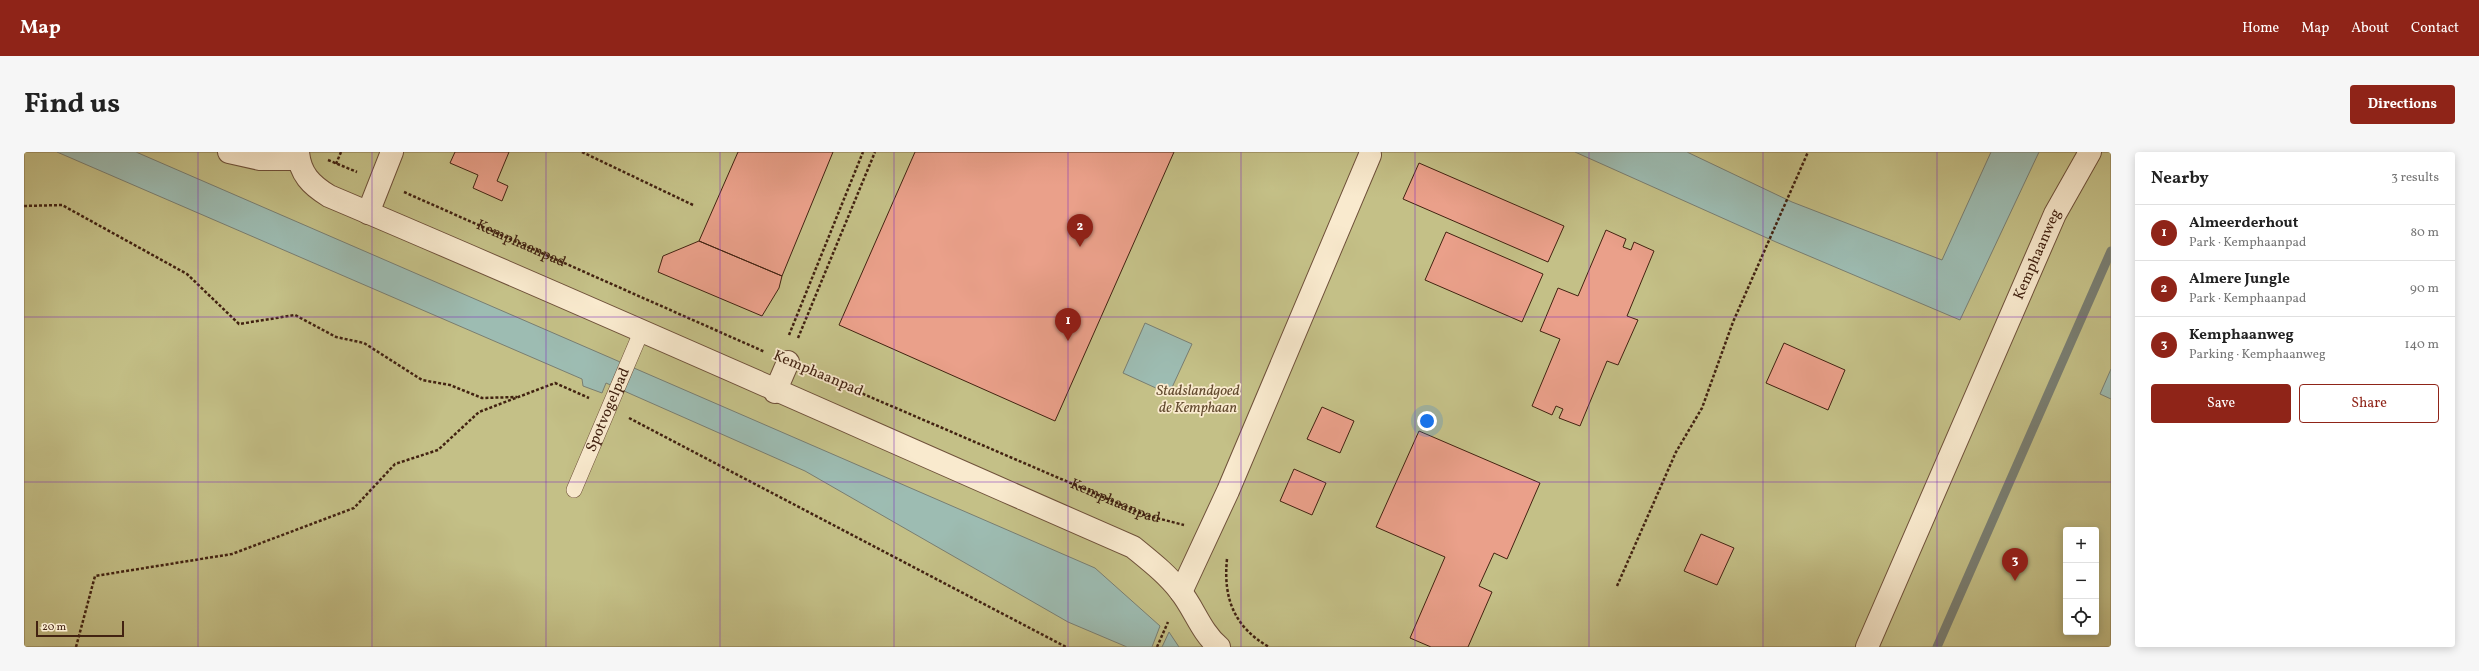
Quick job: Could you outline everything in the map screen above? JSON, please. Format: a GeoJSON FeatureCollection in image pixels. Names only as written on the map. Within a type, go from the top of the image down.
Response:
{"type":"FeatureCollection","features":[{"type":"Feature","properties":{"kind":"street"},"geometry":{"type":"LineString","coordinates":[[229,152],[260,159],[298,156]]}},
{"type":"Feature","properties":{"kind":"street"},"geometry":{"type":"LineString","coordinates":[[368,213],[392,152]]}},
{"type":"Feature","properties":{"kind":"street","name":"Kemphaanweg"},"geometry":{"type":"LineString","coordinates":[[1867,647],[2055,214],[2090,152]]}},
{"type":"Feature","properties":{"kind":"street"},"geometry":{"type":"LineString","coordinates":[[1181,592],[1210,534],[1370,155]]}},
{"type":"Feature","properties":{"kind":"street","name":"Kemphaanpad"},"geometry":{"type":"LineString","coordinates":[[298,156],[304,176],[313,187],[329,196],[642,330],[775,392],[1133,547],[1159,568],[1181,592],[1198,621],[1219,647]]}},
{"type":"Feature","properties":{"kind":"street"},"geometry":{"type":"LineString","coordinates":[[775,392],[784,360]]}},
{"type":"Feature","properties":{"kind":"lane","name":"Spotvogelpad"},"geometry":{"type":"LineString","coordinates":[[574,490],[616,388],[642,330]]}},
{"type":"Feature","properties":{"kind":"path"},"geometry":{"type":"LineString","coordinates":[[336,164],[341,152]]}},
{"type":"Feature","properties":{"kind":"path"},"geometry":{"type":"LineString","coordinates":[[582,152],[693,205]]}},
{"type":"Feature","properties":{"kind":"path"},"geometry":{"type":"LineString","coordinates":[[784,360],[863,152]]}},
{"type":"Feature","properties":{"kind":"path"},"geometry":{"type":"LineString","coordinates":[[784,360],[875,152]]}},
{"type":"Feature","properties":{"kind":"path"},"geometry":{"type":"LineString","coordinates":[[1617,586],[1676,452],[1702,408],[1733,322],[1808,152]]}},
{"type":"Feature","properties":{"kind":"path","name":"Kemphaanpad"},"geometry":{"type":"LineString","coordinates":[[298,156],[322,158],[380,182],[784,360],[1145,515],[1165,518],[1210,534],[1229,545],[1225,579],[1227,594],[1239,622],[1250,634],[1269,647]]}},
{"type":"Feature","properties":{"kind":"path"},"geometry":{"type":"LineString","coordinates":[[24,206],[62,205],[69,208],[187,274],[239,324],[295,315],[336,338],[364,344],[422,380],[450,385],[482,398],[519,396]]}},
{"type":"Feature","properties":{"kind":"path"},"geometry":{"type":"LineString","coordinates":[[76,647],[96,576],[232,554],[354,508],[395,464],[438,450],[479,412],[555,383],[609,407],[1066,647]]}},
{"type":"Feature","properties":{"kind":"path"},"geometry":{"type":"LineString","coordinates":[[1157,647],[1166,627]]}},
{"type":"Feature","properties":{"kind":"green space","name":"Stadslandgoed de Kemphaan"},"geometry":{"type":"Polygon","coordinates":[[[24,152],[2111,152],[2111,647],[24,647],[24,152]]]}},
{"type":"Feature","properties":{"kind":"water"},"geometry":{"type":"Polygon","coordinates":[[[57,152],[136,152],[1095,568],[1160,626],[1152,647],[1127,647],[1068,622],[805,471],[606,383],[602,393],[583,386],[582,379],[57,152]]]}},
{"type":"Feature","properties":{"kind":"water"},"geometry":{"type":"Polygon","coordinates":[[[1575,152],[1687,152],[1792,202],[1942,260],[1991,152],[2039,152],[1960,320],[1776,242],[1575,152]]]}},
{"type":"Feature","properties":{"kind":"water"},"geometry":{"type":"Polygon","coordinates":[[[1145,323],[1192,344],[1169,394],[1123,373],[1145,323]]]}},
{"type":"Feature","properties":{"kind":"water"},"geometry":{"type":"Polygon","coordinates":[[[2111,369],[2111,399],[2100,394],[2111,369]]]}},
{"type":"Feature","properties":{"kind":"water"},"geometry":{"type":"Polygon","coordinates":[[[1169,632],[1179,647],[1162,647],[1169,632]]]}},
{"type":"Feature","properties":{"kind":"building"},"geometry":{"type":"Polygon","coordinates":[[[455,152],[509,152],[497,181],[508,186],[502,201],[473,188],[478,175],[450,163],[455,152]]]}},
{"type":"Feature","properties":{"kind":"building"},"geometry":{"type":"Polygon","coordinates":[[[738,152],[833,152],[782,276],[699,241],[738,152]]]}},
{"type":"Feature","properties":{"kind":"building"},"geometry":{"type":"Polygon","coordinates":[[[915,152],[1174,152],[1055,421],[839,325],[915,152]]]}},
{"type":"Feature","properties":{"kind":"building"},"geometry":{"type":"Polygon","coordinates":[[[1419,163],[1564,226],[1548,262],[1403,199],[1419,163]]]}},
{"type":"Feature","properties":{"kind":"building"},"geometry":{"type":"Polygon","coordinates":[[[1606,230],[1626,239],[1623,247],[1631,250],[1634,242],[1654,251],[1627,316],[1638,320],[1618,365],[1607,361],[1580,426],[1559,418],[1563,409],[1556,406],[1552,415],[1532,406],[1560,339],[1540,331],[1558,288],[1578,296],[1606,230]]]}},
{"type":"Feature","properties":{"kind":"building"},"geometry":{"type":"Polygon","coordinates":[[[1446,232],[1543,274],[1522,322],[1425,280],[1446,232]]]}},
{"type":"Feature","properties":{"kind":"building"},"geometry":{"type":"Polygon","coordinates":[[[699,241],[782,276],[779,288],[762,316],[658,272],[663,256],[699,241]]]}},
{"type":"Feature","properties":{"kind":"building"},"geometry":{"type":"Polygon","coordinates":[[[1784,343],[1845,370],[1828,410],[1766,383],[1784,343]]]}},
{"type":"Feature","properties":{"kind":"building"},"geometry":{"type":"Polygon","coordinates":[[[1322,407],[1354,421],[1340,453],[1307,439],[1322,407]]]}},
{"type":"Feature","properties":{"kind":"building"},"geometry":{"type":"Polygon","coordinates":[[[1419,431],[1540,483],[1507,559],[1494,553],[1479,586],[1492,592],[1468,647],[1431,647],[1410,638],[1445,557],[1376,527],[1419,431]]]}},
{"type":"Feature","properties":{"kind":"building"},"geometry":{"type":"Polygon","coordinates":[[[1294,469],[1326,483],[1312,515],[1280,501],[1294,469]]]}},
{"type":"Feature","properties":{"kind":"building"},"geometry":{"type":"Polygon","coordinates":[[[1701,534],[1734,548],[1717,585],[1684,571],[1701,534]]]}},
{"type":"Feature","properties":{"kind":"waterway"},"geometry":{"type":"LineString","coordinates":[[1937,647],[2111,251]]}},
{"type":"Feature","properties":{"kind":"place","name":"Almere Jungle"},"geometry":{"type":"Point","coordinates":[1080,247]}},
{"type":"Feature","properties":{"kind":"place","name":"Almeerderhout"},"geometry":{"type":"Point","coordinates":[1068,341]}},
{"type":"Feature","properties":{"kind":"place","name":"Kemphaanweg"},"geometry":{"type":"Point","coordinates":[2015,581]}}]}
